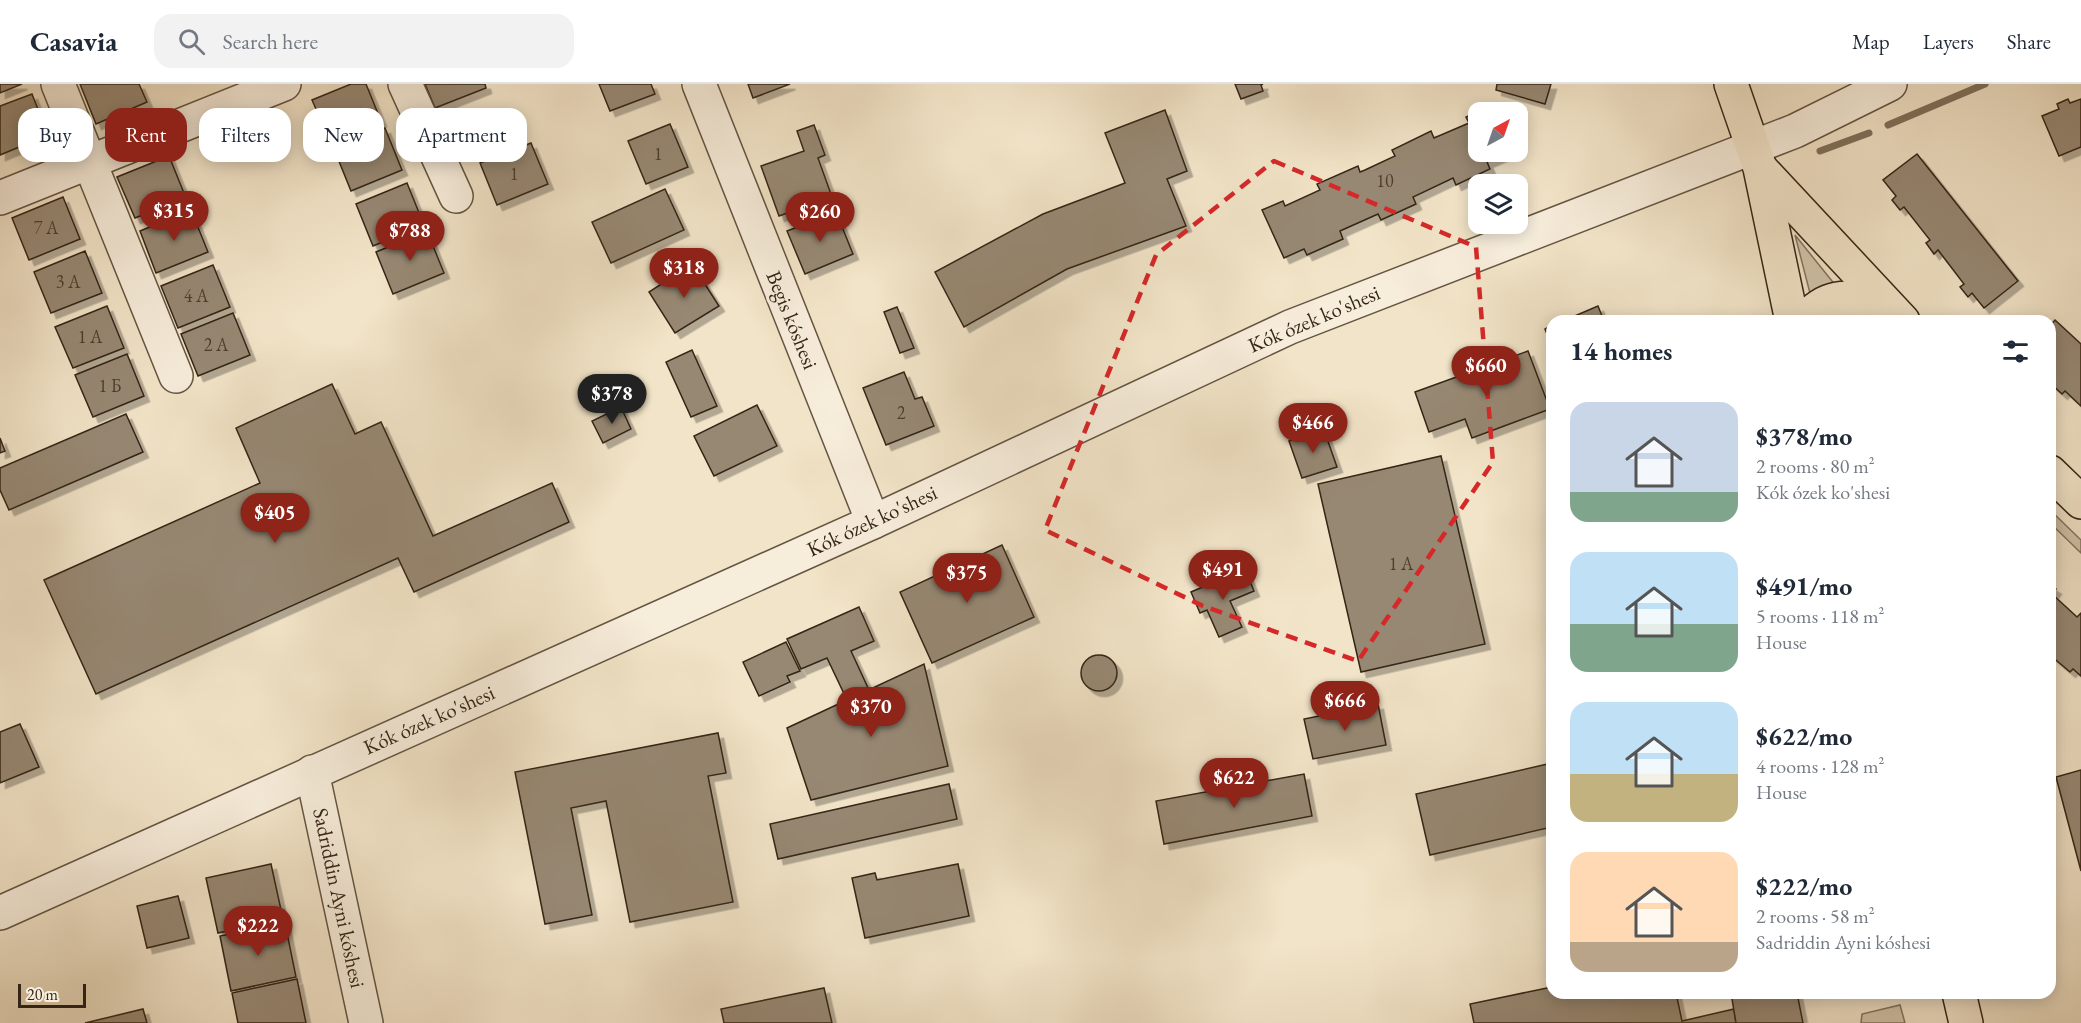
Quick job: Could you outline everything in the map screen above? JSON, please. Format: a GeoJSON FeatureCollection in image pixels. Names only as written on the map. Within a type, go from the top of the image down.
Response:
{"type":"FeatureCollection","features":[{"type":"Feature","properties":{"kind":"main road"},"geometry":{"type":"LineString","coordinates":[[1731,84],[1756,158],[1791,315]]}},
{"type":"Feature","properties":{"kind":"main road"},"geometry":{"type":"LineString","coordinates":[[1756,158],[1894,312]]}},
{"type":"Feature","properties":{"kind":"main road"},"geometry":{"type":"LineString","coordinates":[[1811,315],[1827,300],[1844,297],[1894,312]]}},
{"type":"Feature","properties":{"kind":"main road"},"geometry":{"type":"LineString","coordinates":[[2056,478],[2081,502]]}},
{"type":"Feature","properties":{"kind":"main road"},"geometry":{"type":"LineString","coordinates":[[1960,999],[1966,1023]]}},
{"type":"Feature","properties":{"kind":"street"},"geometry":{"type":"LineString","coordinates":[[58,84],[67,108]]}},
{"type":"Feature","properties":{"kind":"street"},"geometry":{"type":"LineString","coordinates":[[93,159],[284,84]]}},
{"type":"Feature","properties":{"kind":"street"},"geometry":{"type":"LineString","coordinates":[[405,84],[456,196]]}},
{"type":"Feature","properties":{"kind":"street","name":"Begis kóshesi"},"geometry":{"type":"LineString","coordinates":[[699,84],[873,522]]}},
{"type":"Feature","properties":{"kind":"street","name":"Kók ózek ko'shesi"},"geometry":{"type":"LineString","coordinates":[[0,913],[873,522],[1290,327],[1756,158],[1796,131],[1890,84]]}},
{"type":"Feature","properties":{"kind":"street"},"geometry":{"type":"LineString","coordinates":[[0,198],[86,162]]}},
{"type":"Feature","properties":{"kind":"street"},"geometry":{"type":"LineString","coordinates":[[88,162],[176,376]]}},
{"type":"Feature","properties":{"kind":"street","name":"Sadriddin Ayni kóshesi"},"geometry":{"type":"LineString","coordinates":[[312,772],[366,1023]]}},
{"type":"Feature","properties":{"kind":"highlighted area"},"geometry":{"type":"Polygon","coordinates":[[[1274,161],[1476,247],[1493,462],[1358,661],[1203,606],[1045,530],[1156,255],[1274,161]]]}},
{"type":"Feature","properties":{"kind":"shaded area"},"geometry":{"type":"Polygon","coordinates":[[[1795,235],[1840,291],[1812,301],[1795,235]]]}},
{"type":"Feature","properties":{"kind":"shaded area"},"geometry":{"type":"Polygon","coordinates":[[[2056,516],[2081,540],[2081,553],[2056,529],[2056,516]]]}},
{"type":"Feature","properties":{"kind":"shaded area"},"geometry":{"type":"Polygon","coordinates":[[[1900,1005],[1905,1023],[1861,1023],[1862,1014],[1900,1005]]]}},
{"type":"Feature","properties":{"kind":"building"},"geometry":{"type":"Polygon","coordinates":[[[0,84],[22,84],[0,93],[0,84]]]}},
{"type":"Feature","properties":{"kind":"building"},"geometry":{"type":"Polygon","coordinates":[[[80,84],[139,84],[147,102],[133,108],[105,108],[105,120],[96,124],[93,108],[90,108],[80,84]]]}},
{"type":"Feature","properties":{"kind":"building"},"geometry":{"type":"Polygon","coordinates":[[[351,84],[366,84],[376,108],[316,108],[312,100],[351,84]]]}},
{"type":"Feature","properties":{"kind":"building"},"geometry":{"type":"Polygon","coordinates":[[[425,84],[485,84],[486,88],[435,108],[425,84]]]}},
{"type":"Feature","properties":{"kind":"building"},"geometry":{"type":"Polygon","coordinates":[[[599,84],[651,84],[655,94],[610,111],[599,84]]]}},
{"type":"Feature","properties":{"kind":"building"},"geometry":{"type":"Polygon","coordinates":[[[748,84],[790,84],[753,98],[748,84]]]}},
{"type":"Feature","properties":{"kind":"building"},"geometry":{"type":"Polygon","coordinates":[[[1235,84],[1263,84],[1261,85],[1263,91],[1241,99],[1235,84]]]}},
{"type":"Feature","properties":{"kind":"building"},"geometry":{"type":"Polygon","coordinates":[[[1497,84],[1551,84],[1545,104],[1496,90],[1497,84]]]}},
{"type":"Feature","properties":{"kind":"building"},"geometry":{"type":"Polygon","coordinates":[[[32,94],[37,108],[18,108],[18,148],[0,155],[0,106],[32,94]]]}},
{"type":"Feature","properties":{"kind":"building"},"geometry":{"type":"Polygon","coordinates":[[[2068,99],[2070,103],[2081,99],[2081,147],[2059,156],[2042,116],[2059,109],[2057,104],[2068,99]]]}},
{"type":"Feature","properties":{"kind":"building"},"geometry":{"type":"Polygon","coordinates":[[[1165,110],[1187,171],[1167,179],[1186,226],[1067,269],[964,327],[935,272],[1043,214],[1125,183],[1105,133],[1165,110]]]}},
{"type":"Feature","properties":{"kind":"building"},"geometry":{"type":"Polygon","coordinates":[[[1468,123],[1468,162],[1487,162],[1490,169],[1479,174],[1468,174],[1468,179],[1456,185],[1453,178],[1413,197],[1416,204],[1381,220],[1378,214],[1340,231],[1343,239],[1307,255],[1304,249],[1284,258],[1262,210],[1283,201],[1285,206],[1320,190],[1317,184],[1358,166],[1360,172],[1395,156],[1392,150],[1431,131],[1434,138],[1468,123]]]}},
{"type":"Feature","properties":{"kind":"building"},"geometry":{"type":"Polygon","coordinates":[[[670,124],[688,167],[646,184],[628,141],[670,124]]]}},
{"type":"Feature","properties":{"kind":"building"},"geometry":{"type":"Polygon","coordinates":[[[814,125],[825,155],[818,158],[832,197],[779,216],[761,166],[804,151],[797,131],[814,125]]]}},
{"type":"Feature","properties":{"kind":"building"},"geometry":{"type":"Polygon","coordinates":[[[384,128],[396,155],[396,162],[399,162],[402,170],[351,191],[339,162],[384,162],[384,128]]]}},
{"type":"Feature","properties":{"kind":"building"},"geometry":{"type":"Polygon","coordinates":[[[531,143],[548,184],[497,205],[480,163],[527,162],[527,145],[531,143]]]}},
{"type":"Feature","properties":{"kind":"building"},"geometry":{"type":"Polygon","coordinates":[[[1917,154],[2018,281],[1984,308],[1972,293],[1968,297],[1960,287],[1964,284],[1938,250],[1934,254],[1926,243],[1930,240],[1904,207],[1900,210],[1892,200],[1896,196],[1883,180],[1917,154]]]}},
{"type":"Feature","properties":{"kind":"building"},"geometry":{"type":"Polygon","coordinates":[[[154,162],[171,162],[186,198],[135,218],[117,177],[154,162]]]}},
{"type":"Feature","properties":{"kind":"building"},"geometry":{"type":"Polygon","coordinates":[[[407,183],[424,225],[373,246],[356,204],[407,183]]]}},
{"type":"Feature","properties":{"kind":"building"},"geometry":{"type":"Polygon","coordinates":[[[665,189],[684,230],[611,263],[592,222],[665,189]]]}},
{"type":"Feature","properties":{"kind":"building"},"geometry":{"type":"Polygon","coordinates":[[[63,197],[80,239],[29,260],[12,218],[63,197]]]}},
{"type":"Feature","properties":{"kind":"building"},"geometry":{"type":"Polygon","coordinates":[[[191,210],[208,252],[156,273],[140,231],[191,210]]]}},
{"type":"Feature","properties":{"kind":"building"},"geometry":{"type":"Polygon","coordinates":[[[836,212],[853,254],[805,274],[787,231],[836,212]]]}},
{"type":"Feature","properties":{"kind":"building"},"geometry":{"type":"Polygon","coordinates":[[[427,231],[444,273],[393,294],[376,252],[427,231]]]}},
{"type":"Feature","properties":{"kind":"building"},"geometry":{"type":"Polygon","coordinates":[[[85,251],[102,293],[51,313],[34,272],[85,251]]]}},
{"type":"Feature","properties":{"kind":"building"},"geometry":{"type":"Polygon","coordinates":[[[692,264],[719,306],[675,333],[649,292],[692,264]]]}},
{"type":"Feature","properties":{"kind":"building"},"geometry":{"type":"Polygon","coordinates":[[[213,265],[230,307],[178,328],[161,286],[213,265]]]}},
{"type":"Feature","properties":{"kind":"building"},"geometry":{"type":"Polygon","coordinates":[[[107,306],[124,348],[73,368],[55,327],[107,306]]]}},
{"type":"Feature","properties":{"kind":"building"},"geometry":{"type":"Polygon","coordinates":[[[1598,306],[1602,315],[1577,315],[1598,306]]]}},
{"type":"Feature","properties":{"kind":"building"},"geometry":{"type":"Polygon","coordinates":[[[897,307],[914,348],[900,353],[884,312],[897,307]]]}},
{"type":"Feature","properties":{"kind":"building"},"geometry":{"type":"Polygon","coordinates":[[[233,313],[250,355],[198,376],[181,334],[233,313]]]}},
{"type":"Feature","properties":{"kind":"building"},"geometry":{"type":"Polygon","coordinates":[[[2056,321],[2081,344],[2081,406],[2065,391],[2062,394],[2056,388],[2056,321]]]}},
{"type":"Feature","properties":{"kind":"building"},"geometry":{"type":"Polygon","coordinates":[[[692,350],[717,406],[691,417],[666,362],[692,350]]]}},
{"type":"Feature","properties":{"kind":"building"},"geometry":{"type":"Polygon","coordinates":[[[1528,351],[1546,398],[1546,410],[1472,438],[1465,419],[1429,432],[1415,392],[1528,351]]]}},
{"type":"Feature","properties":{"kind":"building"},"geometry":{"type":"Polygon","coordinates":[[[127,354],[144,396],[93,417],[75,375],[127,354]]]}},
{"type":"Feature","properties":{"kind":"building"},"geometry":{"type":"Polygon","coordinates":[[[904,372],[915,399],[922,397],[934,426],[886,445],[863,388],[904,372]]]}},
{"type":"Feature","properties":{"kind":"building"},"geometry":{"type":"Polygon","coordinates":[[[332,384],[355,434],[381,422],[433,536],[552,483],[569,522],[414,592],[398,558],[96,694],[44,580],[260,483],[236,428],[332,384]]]}},
{"type":"Feature","properties":{"kind":"building"},"geometry":{"type":"Polygon","coordinates":[[[757,405],[777,446],[714,476],[694,436],[757,405]]]}},
{"type":"Feature","properties":{"kind":"building"},"geometry":{"type":"Polygon","coordinates":[[[621,407],[631,429],[603,443],[592,421],[621,407]]]}},
{"type":"Feature","properties":{"kind":"building"},"geometry":{"type":"Polygon","coordinates":[[[126,414],[143,452],[9,510],[0,490],[0,468],[126,414]]]}},
{"type":"Feature","properties":{"kind":"building"},"geometry":{"type":"Polygon","coordinates":[[[1324,430],[1337,467],[1302,478],[1289,441],[1324,430]]]}},
{"type":"Feature","properties":{"kind":"building"},"geometry":{"type":"Polygon","coordinates":[[[0,438],[5,451],[0,453],[0,438]]]}},
{"type":"Feature","properties":{"kind":"building"},"geometry":{"type":"Polygon","coordinates":[[[1441,456],[1485,644],[1361,672],[1318,484],[1441,456]]]}},
{"type":"Feature","properties":{"kind":"building"},"geometry":{"type":"Polygon","coordinates":[[[1002,545],[1034,617],[932,663],[900,592],[1002,545]]]}},
{"type":"Feature","properties":{"kind":"building"},"geometry":{"type":"Polygon","coordinates":[[[1245,569],[1254,591],[1230,601],[1242,627],[1219,637],[1207,610],[1200,613],[1191,592],[1245,569]]]}},
{"type":"Feature","properties":{"kind":"building"},"geometry":{"type":"Polygon","coordinates":[[[2056,598],[2077,617],[2081,613],[2081,676],[2073,669],[2070,672],[2056,660],[2056,598]]]}},
{"type":"Feature","properties":{"kind":"building"},"geometry":{"type":"Polygon","coordinates":[[[859,607],[874,641],[851,651],[869,690],[847,700],[827,658],[801,669],[787,639],[859,607]]]}},
{"type":"Feature","properties":{"kind":"building"},"geometry":{"type":"Polygon","coordinates":[[[786,642],[800,671],[787,676],[790,682],[759,696],[743,662],[786,642]]]}},
{"type":"Feature","properties":{"kind":"building"},"geometry":{"type":"Polygon","coordinates":[[[1099,655],[1112,660],[1117,673],[1112,686],[1099,691],[1086,686],[1081,673],[1086,660],[1099,655]]]}},
{"type":"Feature","properties":{"kind":"building"},"geometry":{"type":"Polygon","coordinates":[[[924,664],[948,766],[811,800],[787,728],[924,664]]]}},
{"type":"Feature","properties":{"kind":"building"},"geometry":{"type":"Polygon","coordinates":[[[1378,704],[1386,745],[1313,759],[1304,719],[1378,704]]]}},
{"type":"Feature","properties":{"kind":"building"},"geometry":{"type":"Polygon","coordinates":[[[20,724],[39,767],[0,783],[0,732],[20,724]]]}},
{"type":"Feature","properties":{"kind":"building"},"geometry":{"type":"Polygon","coordinates":[[[718,733],[726,773],[708,776],[733,902],[630,922],[606,801],[571,808],[592,915],[545,924],[515,772],[718,733]]]}},
{"type":"Feature","properties":{"kind":"building"},"geometry":{"type":"Polygon","coordinates":[[[1546,764],[1546,828],[1430,855],[1416,794],[1546,764]]]}},
{"type":"Feature","properties":{"kind":"building"},"geometry":{"type":"Polygon","coordinates":[[[2081,770],[2081,871],[2056,777],[2081,770]]]}},
{"type":"Feature","properties":{"kind":"building"},"geometry":{"type":"Polygon","coordinates":[[[1304,774],[1312,816],[1164,844],[1156,801],[1304,774]]]}},
{"type":"Feature","properties":{"kind":"building"},"geometry":{"type":"Polygon","coordinates":[[[949,784],[957,819],[778,859],[770,824],[949,784]]]}},
{"type":"Feature","properties":{"kind":"building"},"geometry":{"type":"Polygon","coordinates":[[[271,864],[283,919],[218,933],[206,878],[271,864]]]}},
{"type":"Feature","properties":{"kind":"building"},"geometry":{"type":"Polygon","coordinates":[[[958,864],[969,916],[865,938],[852,878],[875,873],[877,880],[958,864]]]}},
{"type":"Feature","properties":{"kind":"building"},"geometry":{"type":"Polygon","coordinates":[[[178,896],[189,938],[147,948],[137,906],[178,896]]]}},
{"type":"Feature","properties":{"kind":"building"},"geometry":{"type":"Polygon","coordinates":[[[285,923],[296,977],[231,991],[220,936],[285,923]]]}},
{"type":"Feature","properties":{"kind":"building"},"geometry":{"type":"Polygon","coordinates":[[[297,979],[306,1023],[238,1023],[232,993],[297,979]]]}},
{"type":"Feature","properties":{"kind":"building"},"geometry":{"type":"Polygon","coordinates":[[[824,988],[832,1023],[724,1023],[721,1009],[824,988]]]}},
{"type":"Feature","properties":{"kind":"building"},"geometry":{"type":"Polygon","coordinates":[[[1546,988],[1546,999],[1677,999],[1682,1021],[1734,1009],[1736,1023],[1474,1023],[1470,1004],[1546,988]]]}},
{"type":"Feature","properties":{"kind":"building"},"geometry":{"type":"Polygon","coordinates":[[[1732,999],[1798,999],[1803,1023],[1736,1023],[1732,999]]]}},
{"type":"Feature","properties":{"kind":"building"},"geometry":{"type":"Polygon","coordinates":[[[143,1009],[147,1023],[85,1023],[143,1009]]]}},
{"type":"Feature","properties":{"kind":"waterway"},"geometry":{"type":"LineString","coordinates":[[1888,125],[1985,84]]}},
{"type":"Feature","properties":{"kind":"waterway"},"geometry":{"type":"LineString","coordinates":[[1820,151],[1869,133]]}}]}
